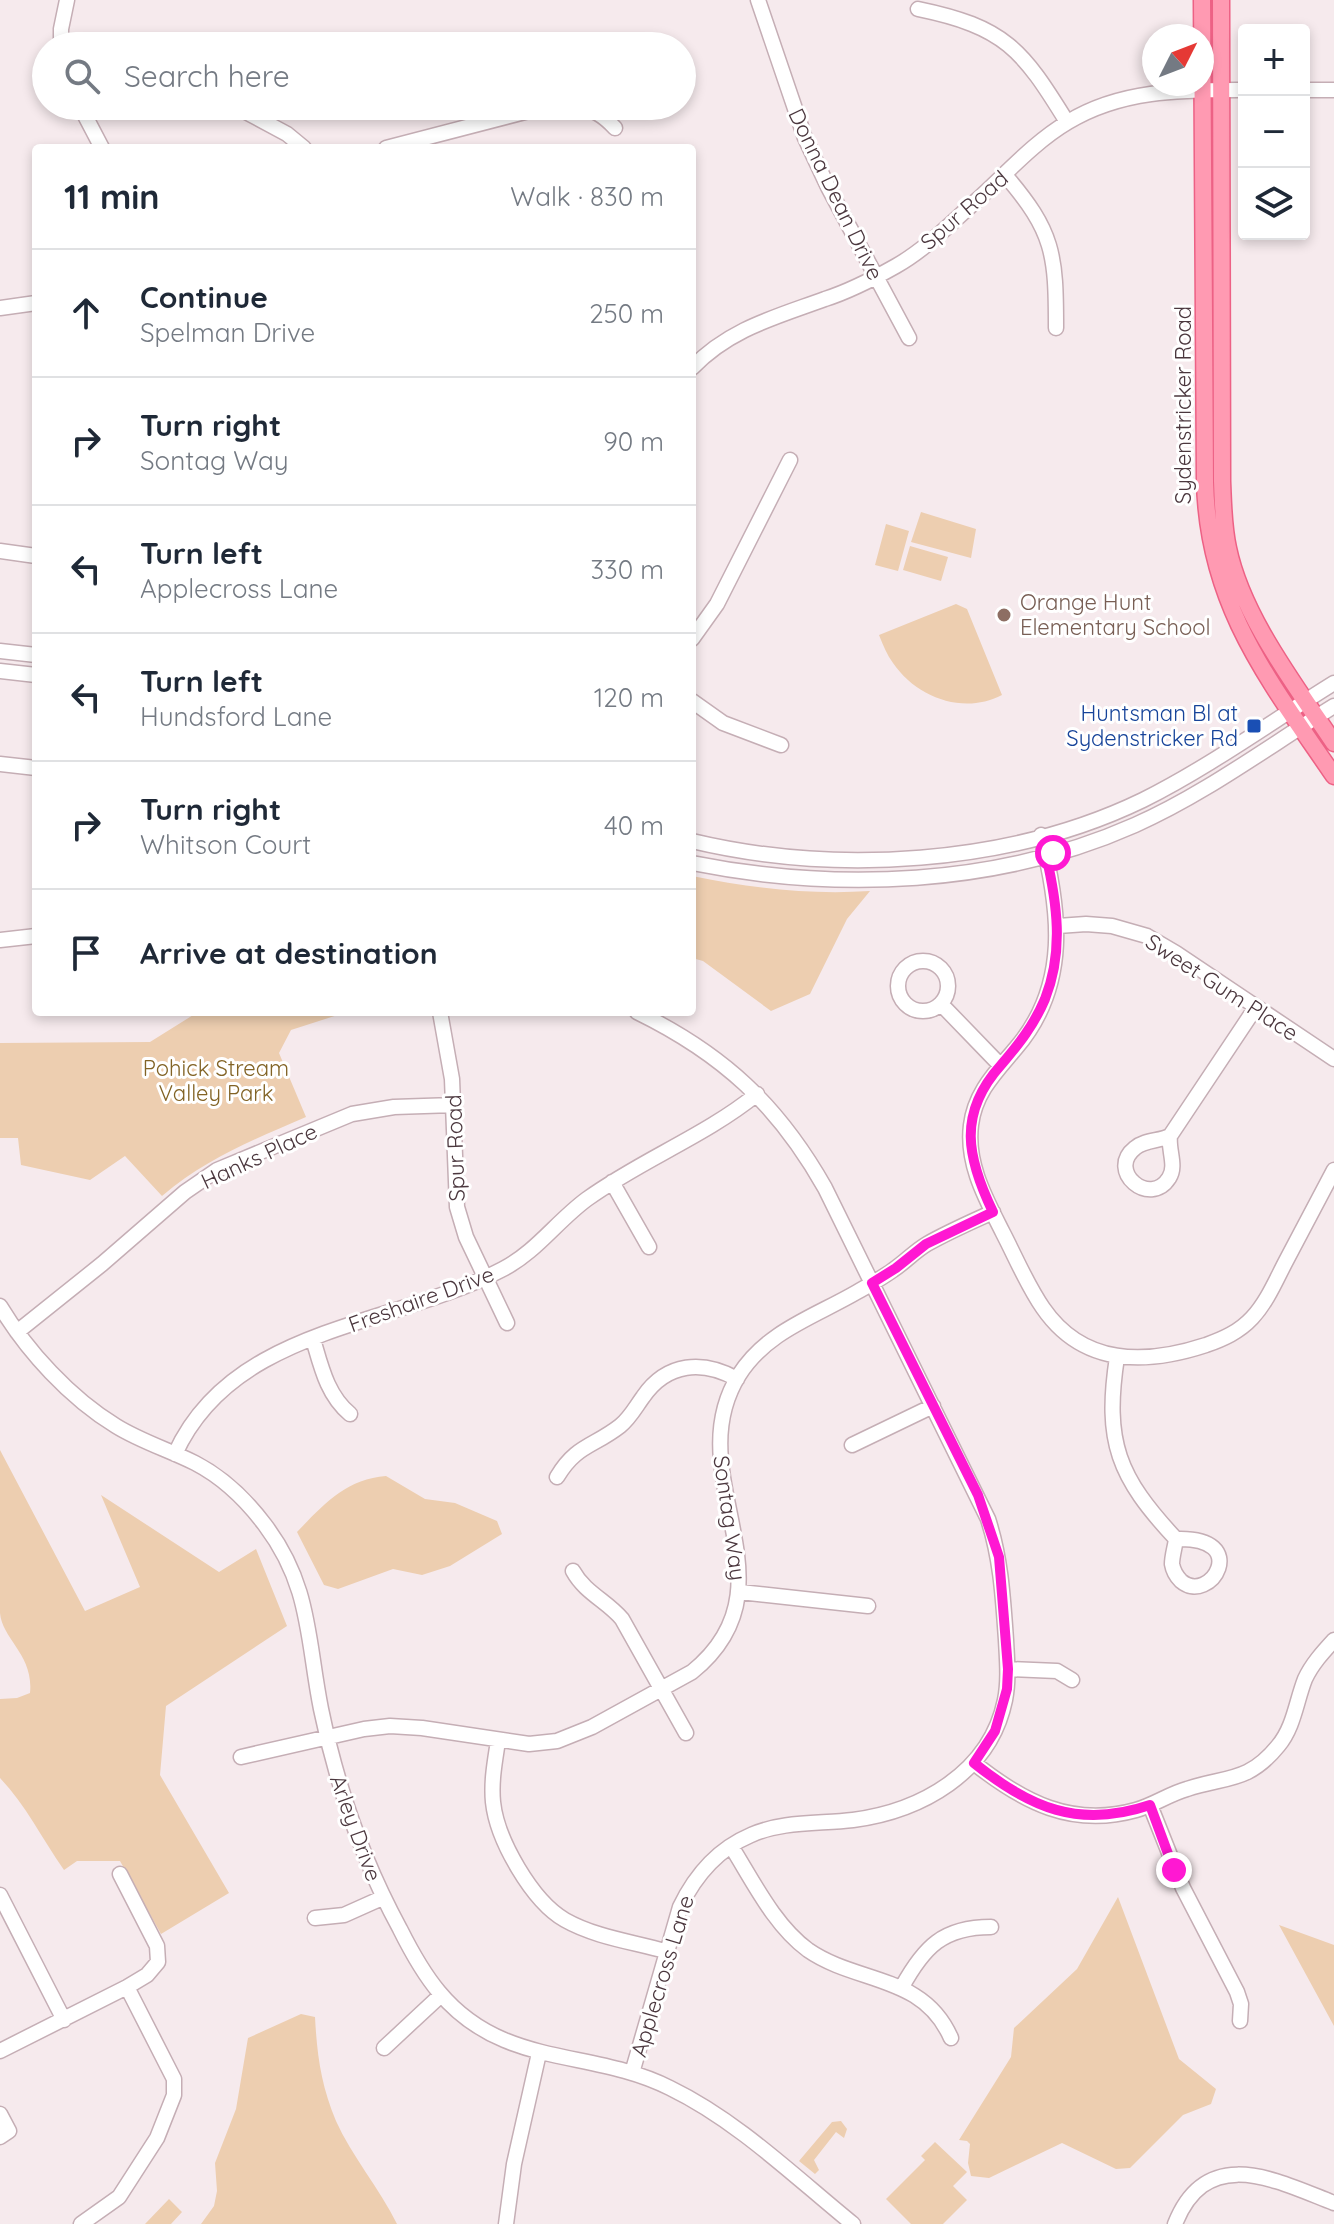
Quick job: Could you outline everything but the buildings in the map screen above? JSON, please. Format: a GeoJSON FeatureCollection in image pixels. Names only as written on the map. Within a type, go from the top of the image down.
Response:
{"type":"FeatureCollection","features":[{"type":"Feature","properties":{"kind":"main road","name":"Sydenstricker Road"},"geometry":{"type":"LineString","coordinates":[[1202,0],[1203,24]]}},
{"type":"Feature","properties":{"kind":"main road","name":"Sydenstricker Road"},"geometry":{"type":"LineString","coordinates":[[1221,0],[1222,447],[1223,511],[1228,549],[1239,584],[1257,621],[1334,743]]}},
{"type":"Feature","properties":{"kind":"main road","name":"Sydenstricker Road"},"geometry":{"type":"LineString","coordinates":[[1204,96],[1205,515],[1211,553],[1238,626],[1334,776]]}},
{"type":"Feature","properties":{"kind":"street"},"geometry":{"type":"LineString","coordinates":[[61,32],[67,0]]}},
{"type":"Feature","properties":{"kind":"street","name":"Donna Dean Drive"},"geometry":{"type":"LineString","coordinates":[[758,0],[805,138],[909,338]]}},
{"type":"Feature","properties":{"kind":"street"},"geometry":{"type":"LineString","coordinates":[[918,9],[953,16],[1000,38],[1036,73],[1067,122]]}},
{"type":"Feature","properties":{"kind":"street","name":"Spur Road"},"geometry":{"type":"LineString","coordinates":[[1214,90],[1238,90]]}},
{"type":"Feature","properties":{"kind":"street"},"geometry":{"type":"LineString","coordinates":[[1310,90],[1334,90]]}},
{"type":"Feature","properties":{"kind":"street","name":"Spur Road"},"geometry":{"type":"LineString","coordinates":[[696,365],[747,327],[828,298],[899,264],[923,247],[1067,122],[1123,98],[1142,95]]}},
{"type":"Feature","properties":{"kind":"street"},"geometry":{"type":"LineString","coordinates":[[87,120],[100,144]]}},
{"type":"Feature","properties":{"kind":"street"},"geometry":{"type":"LineString","coordinates":[[261,120],[299,144]]}},
{"type":"Feature","properties":{"kind":"street"},"geometry":{"type":"LineString","coordinates":[[401,144],[494,120]]}},
{"type":"Feature","properties":{"kind":"street"},"geometry":{"type":"LineString","coordinates":[[607,120],[615,128]]}},
{"type":"Feature","properties":{"kind":"street"},"geometry":{"type":"LineString","coordinates":[[1005,175],[1038,216],[1048,239],[1056,274],[1056,328]]}},
{"type":"Feature","properties":{"kind":"street"},"geometry":{"type":"LineString","coordinates":[[0,308],[32,304]]}},
{"type":"Feature","properties":{"kind":"street"},"geometry":{"type":"LineString","coordinates":[[696,633],[717,604],[790,460]]}},
{"type":"Feature","properties":{"kind":"street"},"geometry":{"type":"LineString","coordinates":[[0,551],[32,555]]}},
{"type":"Feature","properties":{"kind":"street"},"geometry":{"type":"LineString","coordinates":[[0,651],[32,655]]}},
{"type":"Feature","properties":{"kind":"street"},"geometry":{"type":"LineString","coordinates":[[0,671],[32,675]]}},
{"type":"Feature","properties":{"kind":"street"},"geometry":{"type":"LineString","coordinates":[[696,842],[755,853],[851,861],[954,853],[1041,835],[1105,816],[1145,799],[1334,683]]}},
{"type":"Feature","properties":{"kind":"street"},"geometry":{"type":"LineString","coordinates":[[696,704],[738,730],[781,745]]}},
{"type":"Feature","properties":{"kind":"street"},"geometry":{"type":"LineString","coordinates":[[696,864],[751,874],[851,880],[957,873],[1046,855],[1154,816],[1334,706]]}},
{"type":"Feature","properties":{"kind":"street"},"geometry":{"type":"LineString","coordinates":[[0,764],[32,768]]}},
{"type":"Feature","properties":{"kind":"street"},"geometry":{"type":"LineString","coordinates":[[1041,835],[1056,899],[1056,952],[1045,998],[1026,1036],[988,1080],[975,1105],[969,1140],[974,1169],[993,1212],[1034,1293],[1051,1318],[1084,1345],[1117,1357],[1141,1359],[1166,1356],[1225,1338],[1261,1308],[1334,1170]]}},
{"type":"Feature","properties":{"kind":"street","name":"Sweet Gum Place"},"geometry":{"type":"LineString","coordinates":[[1058,926],[1112,926],[1147,936],[1334,1059]]}},
{"type":"Feature","properties":{"kind":"street"},"geometry":{"type":"LineString","coordinates":[[0,940],[32,936]]}},
{"type":"Feature","properties":{"kind":"street"},"geometry":{"type":"LineString","coordinates":[[941,1004],[1000,1065]]}},
{"type":"Feature","properties":{"kind":"street"},"geometry":{"type":"LineString","coordinates":[[1170,1136],[1256,1007]]}},
{"type":"Feature","properties":{"kind":"street","name":"Spur Road"},"geometry":{"type":"LineString","coordinates":[[441,1016],[451,1068],[457,1207],[466,1237],[507,1323]]}},
{"type":"Feature","properties":{"kind":"street","name":"Applecross Lane"},"geometry":{"type":"LineString","coordinates":[[632,2073],[680,1907],[709,1863],[750,1835],[773,1828],[855,1820],[889,1813],[942,1790],[974,1763],[989,1743],[1001,1716],[1008,1669],[1002,1580],[995,1541],[978,1495],[809,1159],[757,1094],[705,1050],[644,1016]]}},
{"type":"Feature","properties":{"kind":"street","name":"Freshaire Drive"},"geometry":{"type":"LineString","coordinates":[[175,1454],[192,1421],[230,1382],[279,1351],[485,1278],[524,1256],[581,1204],[612,1182],[733,1113],[757,1094]]}},
{"type":"Feature","properties":{"kind":"street","name":"Hanks Place"},"geometry":{"type":"LineString","coordinates":[[17,1332],[185,1192],[217,1170],[352,1114],[394,1107],[454,1105]]}},
{"type":"Feature","properties":{"kind":"street"},"geometry":{"type":"LineString","coordinates":[[612,1182],[649,1247]]}},
{"type":"Feature","properties":{"kind":"street","name":"Sontag Way"},"geometry":{"type":"LineString","coordinates":[[241,1757],[390,1726],[529,1744],[565,1739],[692,1672],[716,1650],[730,1626],[740,1592],[720,1447],[725,1411],[737,1379],[754,1356],[779,1333],[872,1283],[926,1244],[993,1212]]}},
{"type":"Feature","properties":{"kind":"street","name":"Arley Drive"},"geometry":{"type":"LineString","coordinates":[[0,1306],[17,1332],[91,1409],[116,1426],[199,1465],[237,1494],[263,1522],[284,1554],[298,1584],[308,1618],[327,1738],[349,1816],[382,1898],[417,1961],[441,1995],[484,2030],[514,2045],[632,2073],[670,2087],[718,2116],[853,2224]]}},
{"type":"Feature","properties":{"kind":"street"},"geometry":{"type":"LineString","coordinates":[[313,1339],[332,1393],[339,1405],[350,1414]]}},
{"type":"Feature","properties":{"kind":"street"},"geometry":{"type":"LineString","coordinates":[[1117,1357],[1111,1407],[1120,1460],[1140,1497],[1176,1539]]}},
{"type":"Feature","properties":{"kind":"street"},"geometry":{"type":"LineString","coordinates":[[557,1477],[571,1456],[622,1425],[649,1389],[669,1374],[687,1367],[710,1367],[737,1379]]}},
{"type":"Feature","properties":{"kind":"street"},"geometry":{"type":"LineString","coordinates":[[852,1445],[933,1406]]}},
{"type":"Feature","properties":{"kind":"street"},"geometry":{"type":"LineString","coordinates":[[573,1571],[584,1587],[622,1619],[686,1733]]}},
{"type":"Feature","properties":{"kind":"street"},"geometry":{"type":"LineString","coordinates":[[740,1592],[868,1606]]}},
{"type":"Feature","properties":{"kind":"street"},"geometry":{"type":"LineString","coordinates":[[974,1763],[1016,1794],[1055,1810],[1101,1816],[1150,1805],[1187,1789],[1235,1779],[1267,1759],[1290,1728],[1310,1669],[1334,1640]]}},
{"type":"Feature","properties":{"kind":"street"},"geometry":{"type":"LineString","coordinates":[[1008,1669],[1057,1671],[1072,1680]]}},
{"type":"Feature","properties":{"kind":"street"},"geometry":{"type":"LineString","coordinates":[[498,1741],[492,1785],[495,1816],[505,1841],[537,1896],[555,1914],[576,1925],[665,1951]]}},
{"type":"Feature","properties":{"kind":"street"},"geometry":{"type":"LineString","coordinates":[[1150,1805],[1183,1888],[1237,1992],[1241,2004],[1240,2021]]}},
{"type":"Feature","properties":{"kind":"street"},"geometry":{"type":"LineString","coordinates":[[731,1846],[782,1923],[807,1949],[830,1963],[902,1987],[937,2013],[951,2038]]}},
{"type":"Feature","properties":{"kind":"street"},"geometry":{"type":"LineString","coordinates":[[0,2051],[127,1987],[147,1975],[158,1962],[157,1946],[120,1874]]}},
{"type":"Feature","properties":{"kind":"street"},"geometry":{"type":"LineString","coordinates":[[0,1895],[64,2020]]}},
{"type":"Feature","properties":{"kind":"street"},"geometry":{"type":"LineString","coordinates":[[315,1918],[344,1915],[382,1898]]}},
{"type":"Feature","properties":{"kind":"street"},"geometry":{"type":"LineString","coordinates":[[902,1987],[919,1958],[939,1940],[961,1929],[991,1927]]}},
{"type":"Feature","properties":{"kind":"street"},"geometry":{"type":"LineString","coordinates":[[81,2224],[119,2197],[157,2138],[174,2095],[174,2079],[127,1987]]}},
{"type":"Feature","properties":{"kind":"street"},"geometry":{"type":"LineString","coordinates":[[384,2048],[441,1995]]}},
{"type":"Feature","properties":{"kind":"street"},"geometry":{"type":"LineString","coordinates":[[506,2224],[511,2178],[539,2053]]}},
{"type":"Feature","properties":{"kind":"street"},"geometry":{"type":"LineString","coordinates":[[0,2114],[9,2131],[0,2137]]}},
{"type":"Feature","properties":{"kind":"street"},"geometry":{"type":"LineString","coordinates":[[1175,2224],[1192,2195],[1213,2180],[1231,2175],[1260,2175],[1334,2203]]}},
{"type":"Feature","properties":{"kind":"green space"},"geometry":{"type":"Polygon","coordinates":[[[921,512],[976,529],[971,558],[911,542],[921,512]]]}},
{"type":"Feature","properties":{"kind":"green space"},"geometry":{"type":"Polygon","coordinates":[[[886,524],[909,531],[898,571],[875,565],[886,524]]]}},
{"type":"Feature","properties":{"kind":"green space"},"geometry":{"type":"Polygon","coordinates":[[[910,546],[948,557],[941,581],[903,570],[910,546]]]}},
{"type":"Feature","properties":{"kind":"green space"},"geometry":{"type":"Polygon","coordinates":[[[956,604],[967,609],[1002,695],[972,703],[942,700],[915,686],[887,653],[879,635],[956,604]]]}},
{"type":"Feature","properties":{"kind":"green space"},"geometry":{"type":"Polygon","coordinates":[[[696,877],[780,890],[870,891],[847,919],[810,994],[771,1011],[703,961],[696,959],[696,877]]]}},
{"type":"Feature","properties":{"kind":"green space","name":"Pohick Stream Valley Park"},"geometry":{"type":"Polygon","coordinates":[[[192,1016],[335,1016],[291,1030],[279,1053],[306,1117],[213,1160],[162,1196],[125,1156],[90,1180],[21,1165],[18,1138],[0,1138],[0,1043],[150,1042],[192,1016]]]}},
{"type":"Feature","properties":{"kind":"green space"},"geometry":{"type":"Polygon","coordinates":[[[0,1450],[85,1611],[140,1587],[101,1495],[219,1572],[256,1549],[287,1626],[166,1706],[160,1775],[229,1893],[161,1934],[120,1861],[77,1861],[64,1870],[26,1811],[0,1778],[0,1699],[30,1693],[30,1680],[23,1658],[6,1631],[0,1613],[0,1450]]]}},
{"type":"Feature","properties":{"kind":"green space"},"geometry":{"type":"Polygon","coordinates":[[[386,1476],[425,1499],[455,1503],[497,1521],[502,1534],[450,1566],[422,1575],[393,1569],[338,1589],[324,1585],[297,1532],[326,1503],[347,1488],[386,1476]]]}},
{"type":"Feature","properties":{"kind":"green space"},"geometry":{"type":"Polygon","coordinates":[[[1118,1897],[1179,2059],[1216,2089],[1211,2104],[1183,2115],[1130,2168],[1116,2169],[1062,2143],[989,2178],[971,2176],[968,2163],[970,2144],[959,2140],[1011,2057],[1014,2028],[1077,1969],[1118,1897]]]}},
{"type":"Feature","properties":{"kind":"green space"},"geometry":{"type":"Polygon","coordinates":[[[1279,1925],[1334,1945],[1334,2026],[1279,1925]]]}},
{"type":"Feature","properties":{"kind":"green space"},"geometry":{"type":"Polygon","coordinates":[[[301,2014],[315,2017],[321,2070],[336,2121],[397,2224],[201,2224],[214,2206],[217,2191],[215,2163],[236,2109],[248,2038],[301,2014]]]}},
{"type":"Feature","properties":{"kind":"green space"},"geometry":{"type":"Polygon","coordinates":[[[841,2121],[847,2129],[844,2138],[836,2132],[814,2160],[819,2170],[815,2174],[799,2161],[832,2122],[841,2121]]]}},
{"type":"Feature","properties":{"kind":"green space"},"geometry":{"type":"Polygon","coordinates":[[[935,2142],[967,2172],[953,2186],[967,2200],[943,2224],[911,2224],[886,2199],[925,2160],[921,2156],[935,2142]]]}},
{"type":"Feature","properties":{"kind":"green space"},"geometry":{"type":"Polygon","coordinates":[[[169,2199],[182,2212],[171,2224],[145,2224],[169,2199]]]}},
{"type":"Feature","properties":{"kind":"place","name":"Orange Hunt Elementary School"},"geometry":{"type":"Point","coordinates":[1004,615]}},
{"type":"Feature","properties":{"kind":"place","name":"Huntsman Bl at Sydenstricker Rd"},"geometry":{"type":"Point","coordinates":[1254,726]}},
{"type":"Feature","properties":{"kind":"route"},"geometry":{"type":"LineString","coordinates":[[1053,853],[1046,855],[1056,899],[1058,926],[1051,979],[1026,1036],[988,1080],[975,1105],[971,1122],[969,1140],[974,1169],[993,1212],[926,1244],[872,1283],[978,1495],[999,1557],[1007,1689],[995,1731],[974,1763],[1016,1794],[1066,1813],[1101,1816],[1150,1805],[1174,1870]]}}]}
